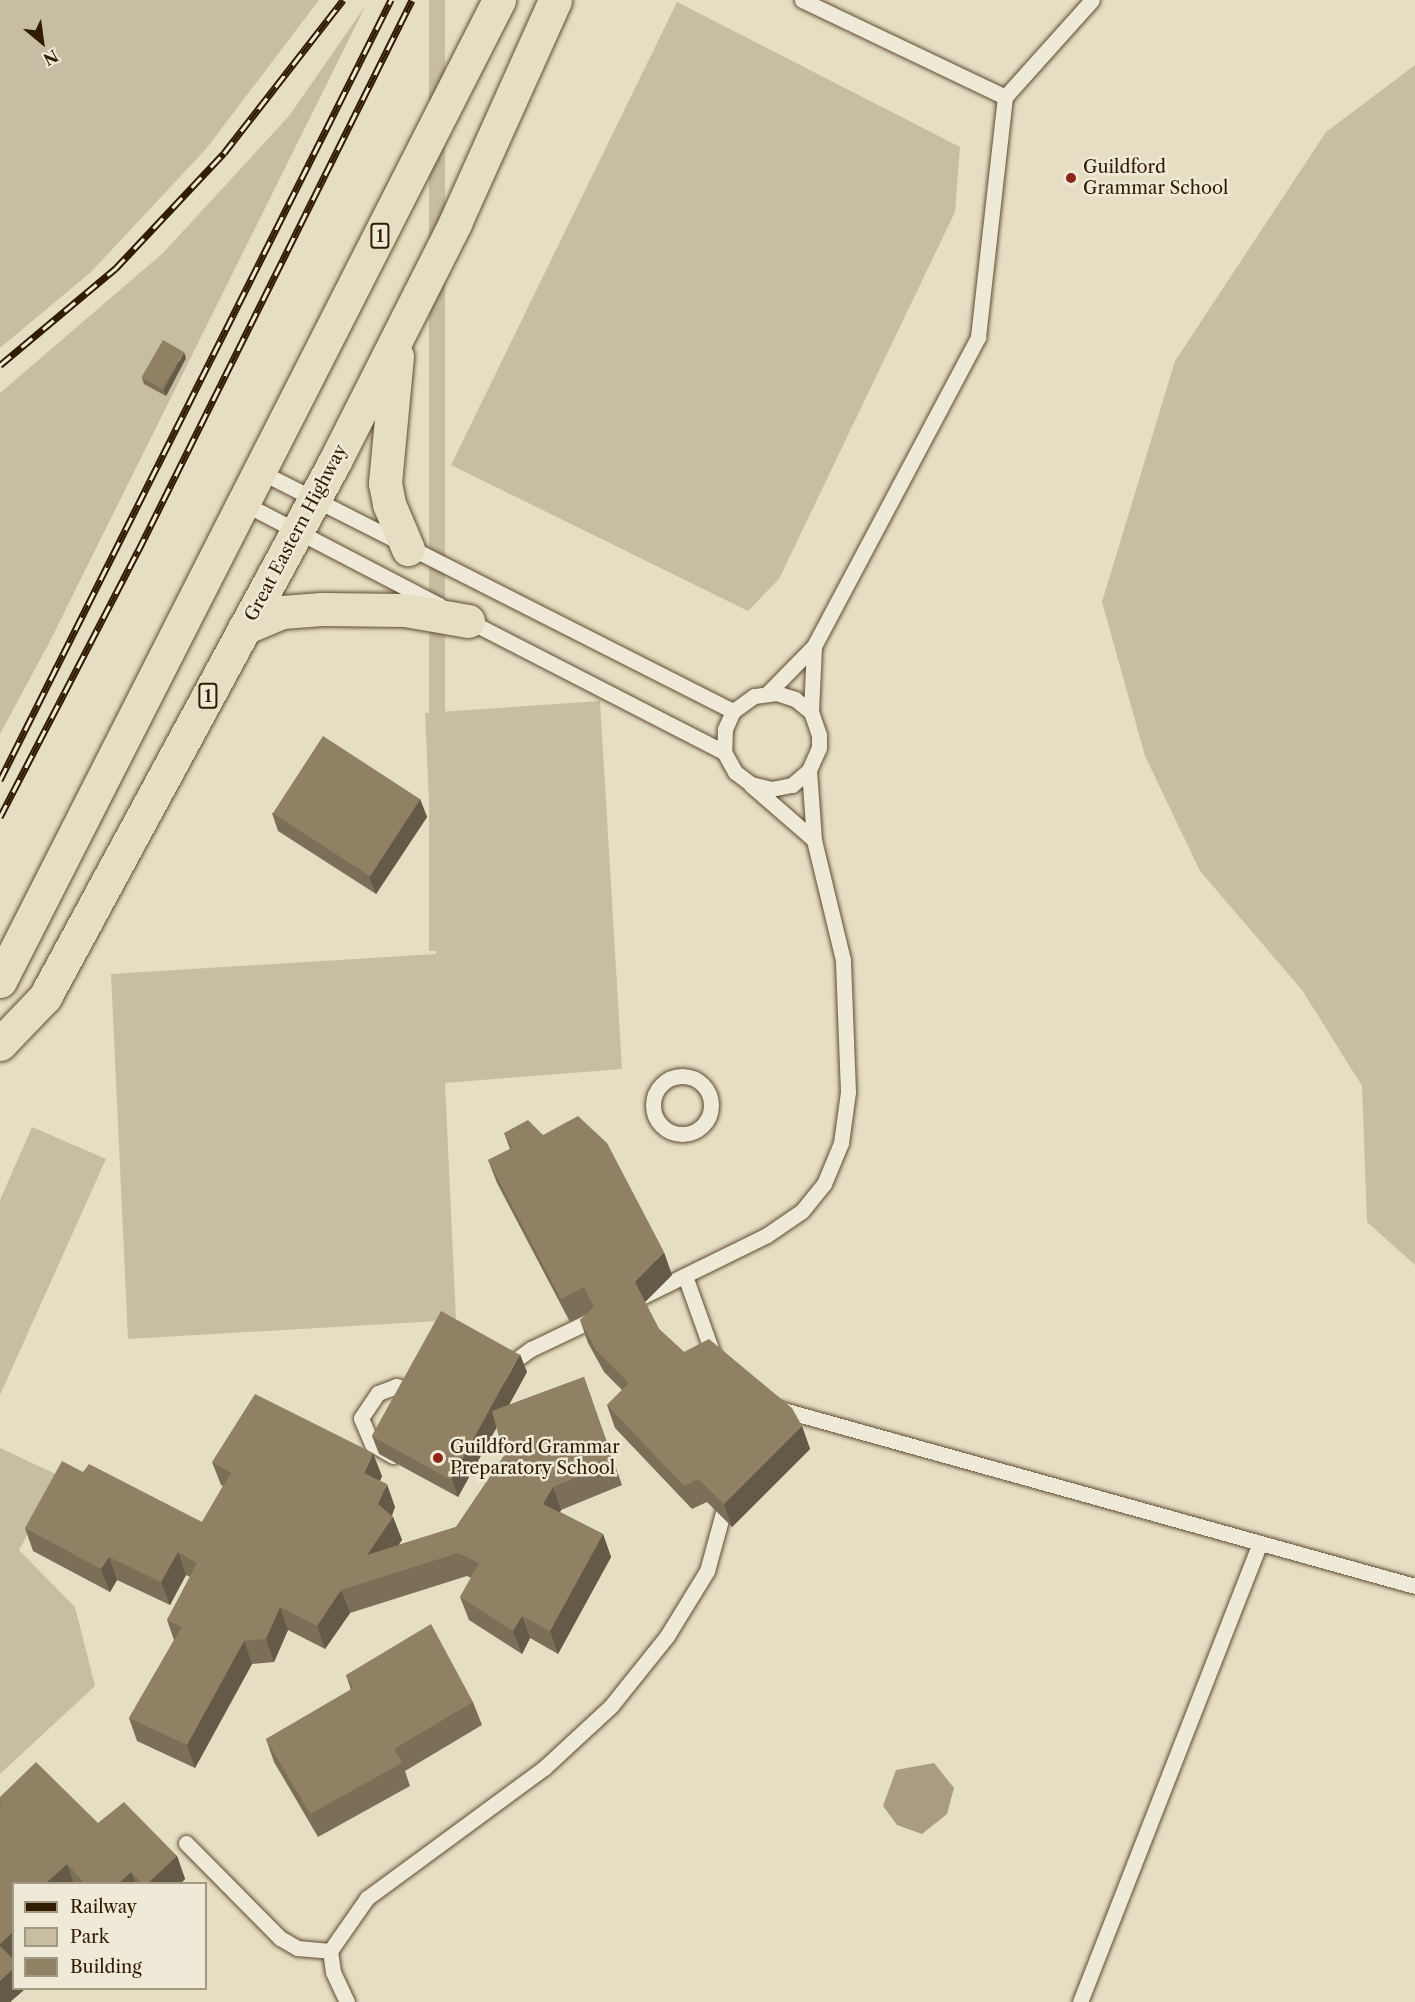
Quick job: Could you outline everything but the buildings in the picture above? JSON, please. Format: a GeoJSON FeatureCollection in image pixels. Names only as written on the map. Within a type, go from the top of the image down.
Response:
{"type":"FeatureCollection","features":[{"type":"Feature","properties":{"kind":"highway","name":"1"},"geometry":{"type":"LineString","coordinates":[[0,981],[245,504],[499,0]]}},
{"type":"Feature","properties":{"kind":"highway","name":"Great Eastern Highway"},"geometry":{"type":"LineString","coordinates":[[0,1044],[45,997],[296,533],[400,337],[555,0]]}},
{"type":"Feature","properties":{"kind":"highway"},"geometry":{"type":"LineString","coordinates":[[400,337],[385,483],[389,504],[408,549]]}},
{"type":"Feature","properties":{"kind":"highway"},"geometry":{"type":"LineString","coordinates":[[244,628],[282,612],[322,609],[405,610],[468,621]]}},
{"type":"Feature","properties":{"kind":"lane"},"geometry":{"type":"LineString","coordinates":[[802,0],[1005,97]]}},
{"type":"Feature","properties":{"kind":"lane"},"geometry":{"type":"LineString","coordinates":[[767,694],[814,646],[978,337],[1005,97],[1092,0]]}},
{"type":"Feature","properties":{"kind":"lane"},"geometry":{"type":"LineString","coordinates":[[261,472],[408,549],[733,711]]}},
{"type":"Feature","properties":{"kind":"lane"},"geometry":{"type":"LineString","coordinates":[[245,504],[296,533],[724,752]]}},
{"type":"Feature","properties":{"kind":"lane"},"geometry":{"type":"LineString","coordinates":[[751,784],[771,789],[792,784],[809,770],[819,748],[811,712],[814,646]]}},
{"type":"Feature","properties":{"kind":"lane"},"geometry":{"type":"LineString","coordinates":[[811,712],[795,699],[767,694],[754,696],[733,711],[724,729],[724,752],[735,772],[814,840]]}},
{"type":"Feature","properties":{"kind":"lane"},"geometry":{"type":"LineString","coordinates":[[494,1375],[531,1348],[767,1235],[802,1211],[824,1184],[841,1143],[848,1092],[843,960],[814,840],[809,770]]}},
{"type":"Feature","properties":{"kind":"lane"},"geometry":{"type":"LineString","coordinates":[[685,1276],[712,1344],[717,1373]]}},
{"type":"Feature","properties":{"kind":"lane"},"geometry":{"type":"LineString","coordinates":[[408,1459],[387,1454],[372,1444],[361,1418],[378,1393],[396,1386],[430,1396]]}},
{"type":"Feature","properties":{"kind":"lane"},"geometry":{"type":"LineString","coordinates":[[755,1402],[1415,1586]]}},
{"type":"Feature","properties":{"kind":"lane"},"geometry":{"type":"LineString","coordinates":[[347,2002],[333,1972],[330,1951],[367,1898],[544,1768],[612,1706],[668,1636],[707,1571],[727,1505],[726,1482]]}},
{"type":"Feature","properties":{"kind":"lane"},"geometry":{"type":"LineString","coordinates":[[1080,2002],[1260,1543]]}},
{"type":"Feature","properties":{"kind":"lane"},"geometry":{"type":"LineString","coordinates":[[186,1843],[280,1938],[297,1948],[330,1951]]}},
{"type":"Feature","properties":{"kind":"green space"},"geometry":{"type":"Polygon","coordinates":[[[0,0],[319,0],[206,149],[91,272],[0,348],[0,0]]]}},
{"type":"Feature","properties":{"kind":"green space"},"geometry":{"type":"Polygon","coordinates":[[[429,0],[445,0],[445,951],[429,951],[429,0]]]}},
{"type":"Feature","properties":{"kind":"green space"},"geometry":{"type":"Polygon","coordinates":[[[677,2],[960,147],[955,212],[779,579],[748,611],[451,465],[677,2]]]}},
{"type":"Feature","properties":{"kind":"green space"},"geometry":{"type":"Polygon","coordinates":[[[366,5],[48,645],[0,734],[0,393],[163,253],[289,116],[366,5]]]}},
{"type":"Feature","properties":{"kind":"green space"},"geometry":{"type":"Polygon","coordinates":[[[1415,65],[1415,1265],[1367,1222],[1362,1086],[1302,990],[1200,871],[1145,756],[1102,602],[1175,361],[1326,132],[1415,65]]]}},
{"type":"Feature","properties":{"kind":"green space"},"geometry":{"type":"Polygon","coordinates":[[[600,701],[622,1069],[445,1083],[456,1320],[128,1339],[111,974],[436,954],[425,713],[600,701]]]}},
{"type":"Feature","properties":{"kind":"green space"},"geometry":{"type":"Polygon","coordinates":[[[32,1127],[106,1159],[0,1395],[0,1200],[32,1127]]]}},
{"type":"Feature","properties":{"kind":"green space"},"geometry":{"type":"Polygon","coordinates":[[[0,1448],[60,1476],[19,1550],[75,1607],[95,1686],[0,1774],[0,1448]]]}},
{"type":"Feature","properties":{"kind":"shaded area"},"geometry":{"type":"Polygon","coordinates":[[[934,1763],[954,1788],[947,1814],[922,1834],[897,1825],[883,1806],[896,1770],[934,1763]]]}},
{"type":"Feature","properties":{"kind":"railway"},"geometry":{"type":"LineString","coordinates":[[0,365],[115,269],[224,153],[343,0]]}},
{"type":"Feature","properties":{"kind":"railway"},"geometry":{"type":"LineString","coordinates":[[0,780],[391,0]]}},
{"type":"Feature","properties":{"kind":"railway"},"geometry":{"type":"LineString","coordinates":[[0,817],[138,551],[412,0]]}},
{"type":"Feature","properties":{"kind":"place","name":"Guildford Grammar School"},"geometry":{"type":"Point","coordinates":[1071,178]}},
{"type":"Feature","properties":{"kind":"place","name":"Guildford Grammar Preparatory School"},"geometry":{"type":"Point","coordinates":[438,1458]}}]}
